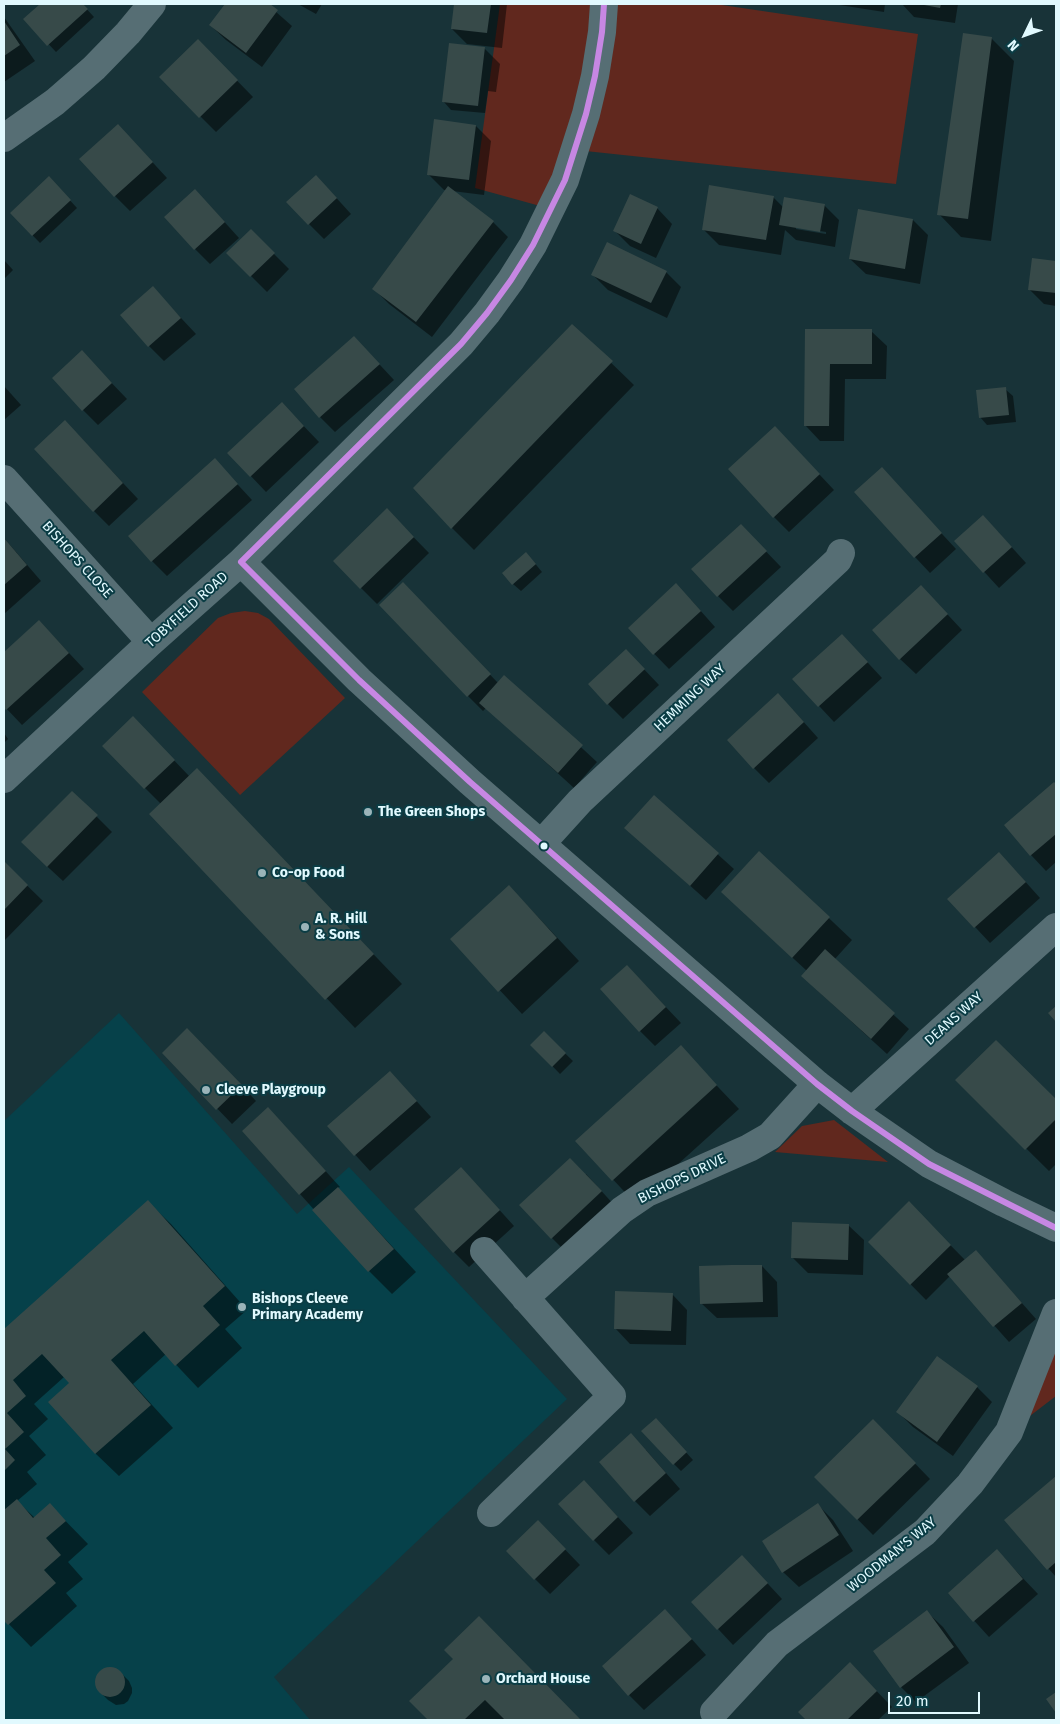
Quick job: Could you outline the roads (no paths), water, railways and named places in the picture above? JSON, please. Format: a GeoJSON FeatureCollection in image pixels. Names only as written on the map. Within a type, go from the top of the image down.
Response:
{"type":"FeatureCollection","features":[{"type":"Feature","properties":{"kind":"street"},"geometry":{"type":"LineString","coordinates":[[4,138],[55,102],[94,68],[128,33],[152,4]]}},
{"type":"Feature","properties":{"kind":"street","name":"TOBYFIELD ROAD"},"geometry":{"type":"LineString","coordinates":[[4,779],[150,642],[241,562],[461,344],[487,313],[511,280],[532,245],[565,180],[586,114],[595,76],[604,4]]}},
{"type":"Feature","properties":{"kind":"street","name":"BISHOPS CLOSE"},"geometry":{"type":"LineString","coordinates":[[4,479],[150,642]]}},
{"type":"Feature","properties":{"kind":"street","name":"HEMMING WAY"},"geometry":{"type":"LineString","coordinates":[[541,844],[580,801],[838,560],[841,553]]}},
{"type":"Feature","properties":{"kind":"street"},"geometry":{"type":"LineString","coordinates":[[241,562],[358,680],[470,782],[817,1084],[852,1111],[929,1164],[1056,1228]]}},
{"type":"Feature","properties":{"kind":"street","name":"DEANS WAY"},"geometry":{"type":"LineString","coordinates":[[852,1111],[1056,927]]}},
{"type":"Feature","properties":{"kind":"street","name":"BISHOPS DRIVE"},"geometry":{"type":"LineString","coordinates":[[526,1298],[599,1230],[628,1206],[647,1194],[749,1148],[770,1136],[817,1084]]}},
{"type":"Feature","properties":{"kind":"street"},"geometry":{"type":"LineString","coordinates":[[484,1251],[612,1396],[491,1512]]}},
{"type":"Feature","properties":{"kind":"street","name":"WOODMAN'S WAY"},"geometry":{"type":"LineString","coordinates":[[714,1712],[777,1644],[925,1532],[970,1484],[1009,1432],[1056,1312]]}},
{"type":"Feature","properties":{"kind":"place","name":"The Green Shops"},"geometry":{"type":"Point","coordinates":[368,812]}},
{"type":"Feature","properties":{"kind":"place","name":"Co-op Food"},"geometry":{"type":"Point","coordinates":[262,873]}},
{"type":"Feature","properties":{"kind":"place","name":"A. R. Hill & Sons"},"geometry":{"type":"Point","coordinates":[305,927]}},
{"type":"Feature","properties":{"kind":"place","name":"Cleeve Playgroup"},"geometry":{"type":"Point","coordinates":[206,1090]}},
{"type":"Feature","properties":{"kind":"place","name":"Bishops Cleeve Primary Academy"},"geometry":{"type":"Point","coordinates":[242,1307]}},
{"type":"Feature","properties":{"kind":"place","name":"Orchard House"},"geometry":{"type":"Point","coordinates":[486,1679]}}]}
